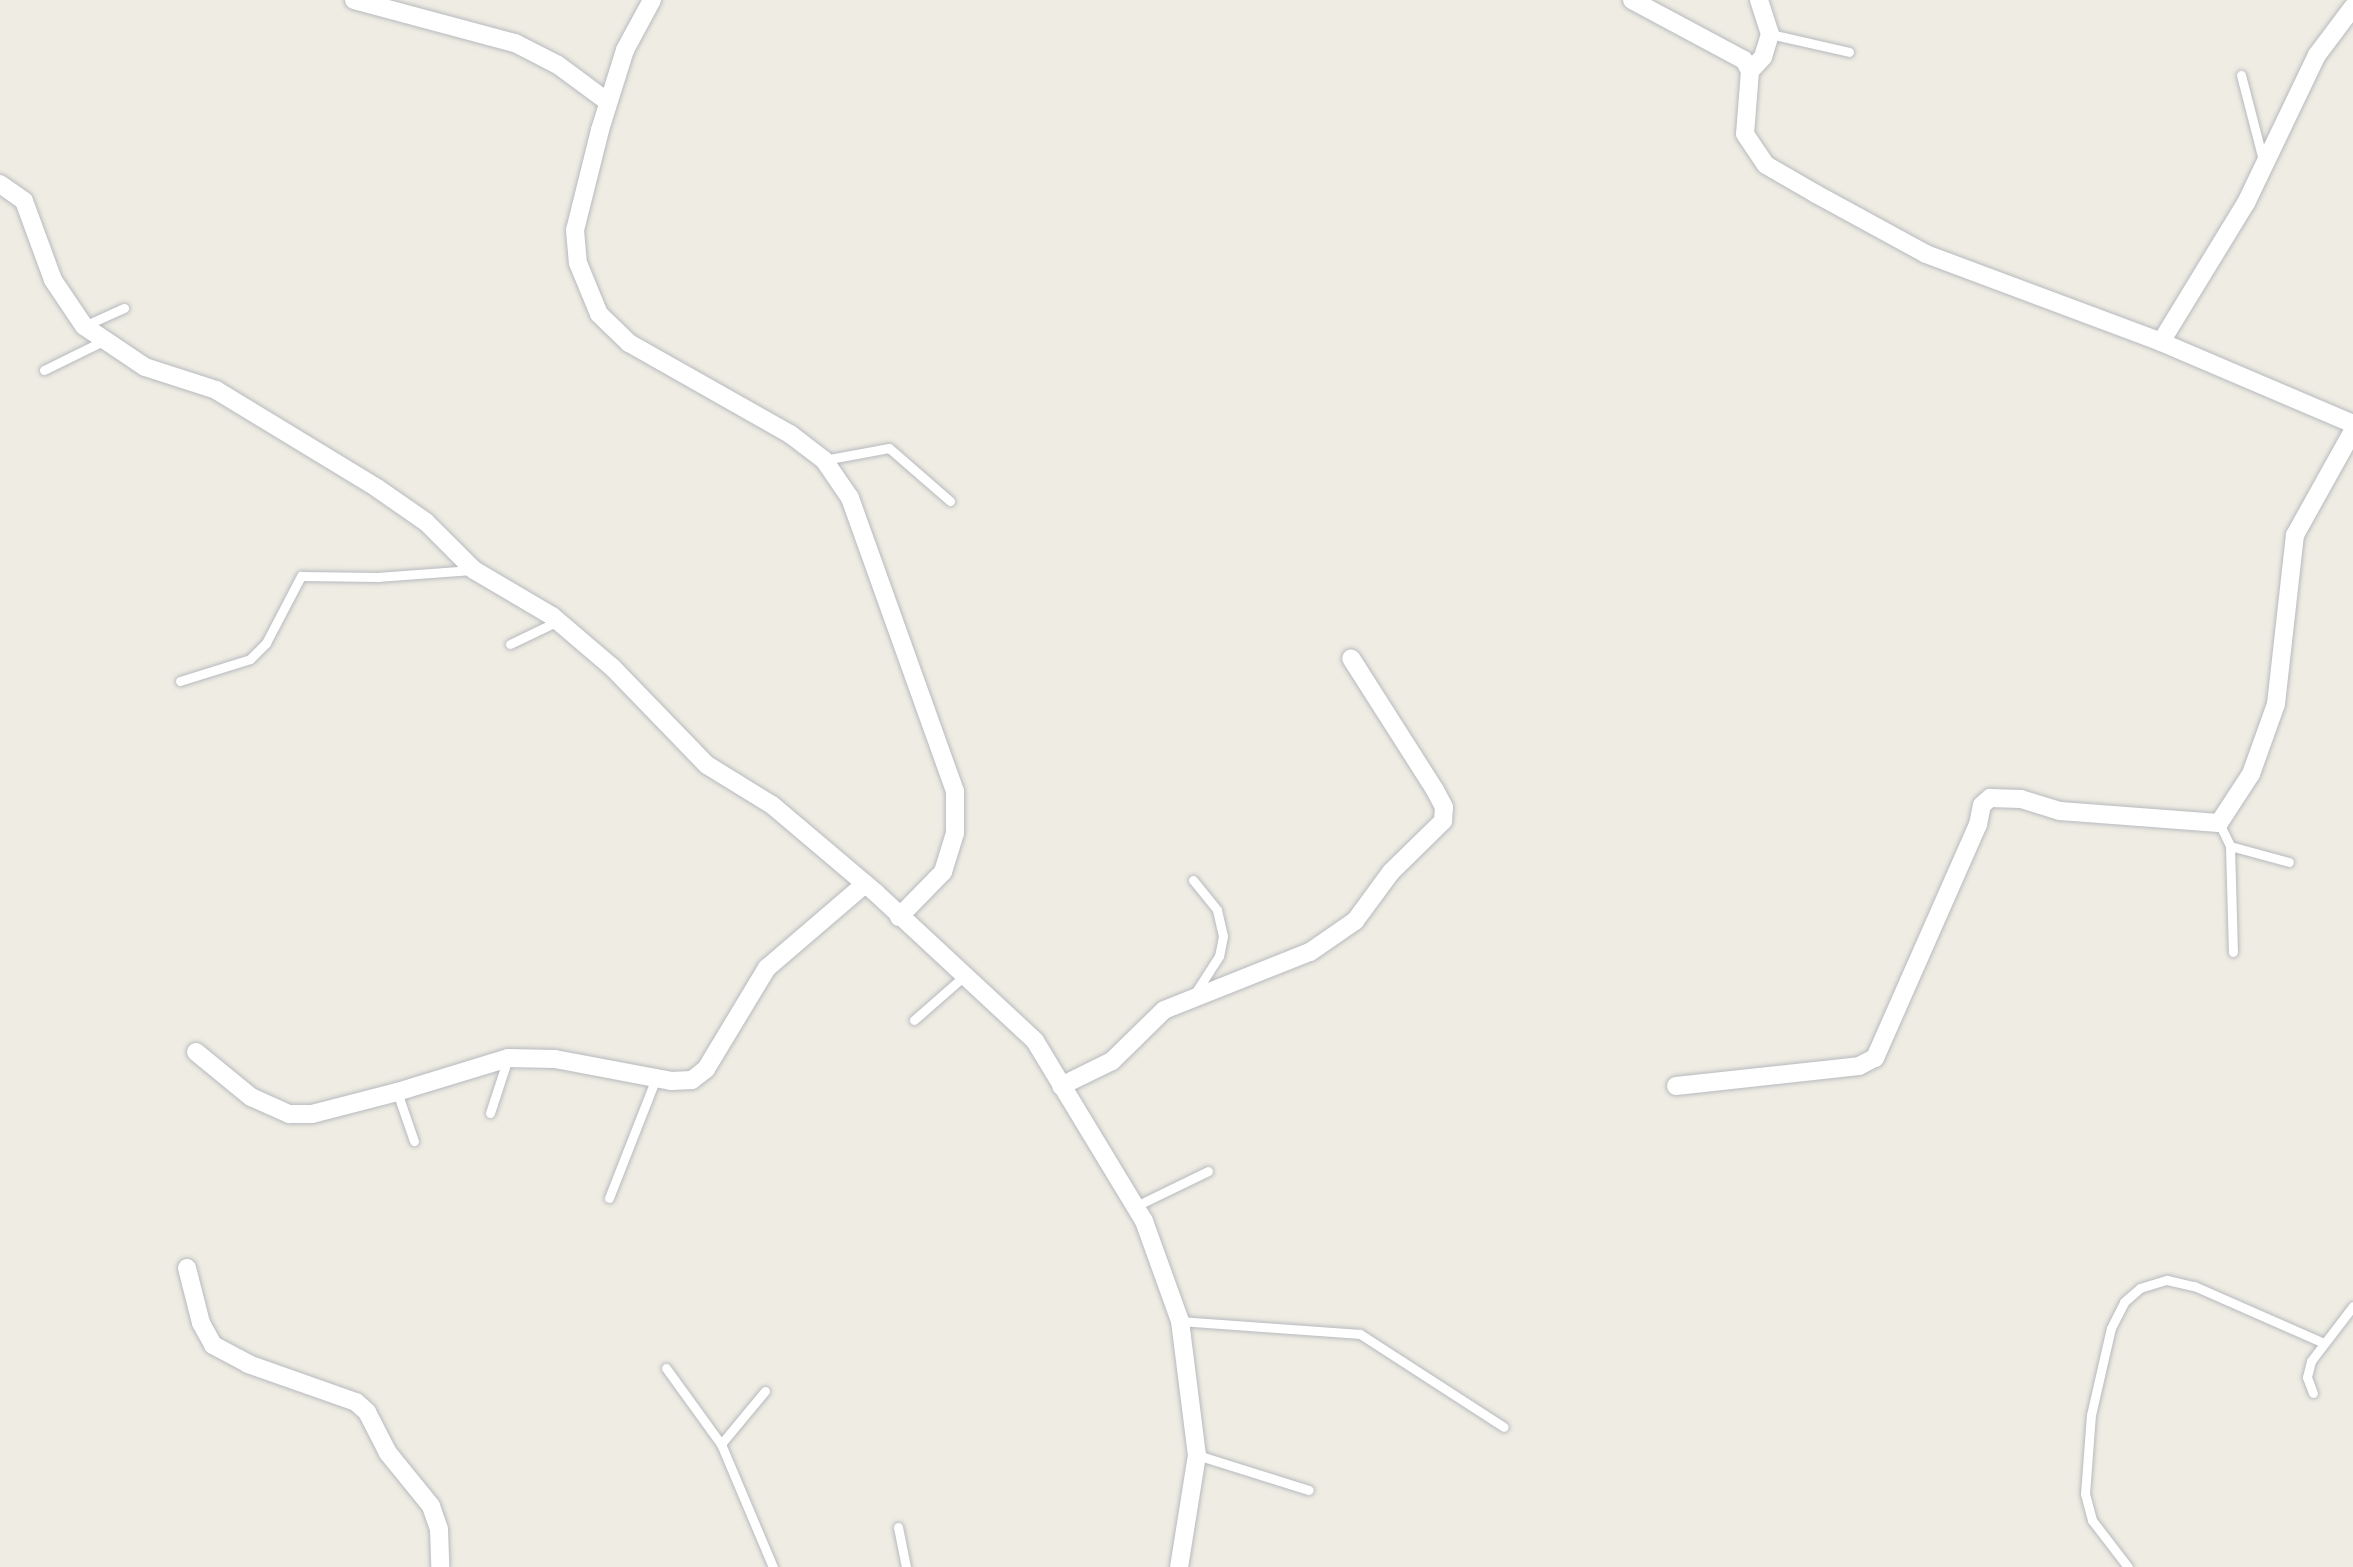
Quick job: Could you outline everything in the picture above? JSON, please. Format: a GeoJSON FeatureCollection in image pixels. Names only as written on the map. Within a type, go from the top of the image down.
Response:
{"type":"FeatureCollection","features":[{"type":"Feature","properties":{"kind":"street"},"geometry":{"type":"LineString","coordinates":[[354,0],[515,43],[558,65],[608,102]]}},
{"type":"Feature","properties":{"kind":"street"},"geometry":{"type":"LineString","coordinates":[[652,0],[625,50],[608,102],[575,230],[578,263],[599,314],[629,343],[790,434],[824,460],[850,498],[870,544],[955,791],[955,833],[943,872],[899,917]]}},
{"type":"Feature","properties":{"kind":"street"},"geometry":{"type":"LineString","coordinates":[[1632,0],[1722,44],[1750,71]]}},
{"type":"Feature","properties":{"kind":"street"},"geometry":{"type":"LineString","coordinates":[[1759,0],[1770,34],[1763,57],[1750,71],[1745,134],[1766,165],[1926,254],[2161,342],[2353,424]]}},
{"type":"Feature","properties":{"kind":"street"},"geometry":{"type":"LineString","coordinates":[[2161,342],[2264,167],[2317,55],[2353,7]]}},
{"type":"Feature","properties":{"kind":"street"},"geometry":{"type":"LineString","coordinates":[[0,184],[24,201],[53,280],[84,326],[145,367],[216,390],[364,480],[426,522],[474,570],[521,593],[612,667],[707,765],[772,805],[865,884],[1035,1041],[1136,1206],[1180,1321],[1197,1455],[1179,1567]]}},
{"type":"Feature","properties":{"kind":"street"},"geometry":{"type":"LineString","coordinates":[[1676,1086],[1859,1066],[1875,1058],[1978,825],[1982,805],[1990,798],[2021,799],[2060,811],[2219,823],[2251,774],[2276,704],[2295,535],[2353,431]]}},
{"type":"Feature","properties":{"kind":"street"},"geometry":{"type":"LineString","coordinates":[[1061,1086],[1112,1061],[1164,1010],[1194,995],[1284,964],[1344,929],[1443,821],[1444,807],[1435,790],[1351,658]]}},
{"type":"Feature","properties":{"kind":"street"},"geometry":{"type":"LineString","coordinates":[[196,1052],[251,1097],[289,1114],[312,1114],[508,1058],[555,1059],[656,1078],[692,1080],[706,1069],[767,968],[865,884]]}},
{"type":"Feature","properties":{"kind":"street"},"geometry":{"type":"LineString","coordinates":[[187,1268],[201,1323],[213,1345],[248,1364],[356,1402],[367,1412],[388,1453],[431,1506],[439,1529],[440,1567]]}},
{"type":"Feature","properties":{"kind":"lane"},"geometry":{"type":"LineString","coordinates":[[1770,34],[1849,52]]}},
{"type":"Feature","properties":{"kind":"lane"},"geometry":{"type":"LineString","coordinates":[[2241,75],[2264,167]]}},
{"type":"Feature","properties":{"kind":"lane"},"geometry":{"type":"LineString","coordinates":[[84,326],[124,308]]}},
{"type":"Feature","properties":{"kind":"lane"},"geometry":{"type":"LineString","coordinates":[[44,370],[103,341]]}},
{"type":"Feature","properties":{"kind":"lane"},"geometry":{"type":"LineString","coordinates":[[824,460],[889,448],[950,501]]}},
{"type":"Feature","properties":{"kind":"lane"},"geometry":{"type":"LineString","coordinates":[[180,681],[250,659],[266,643],[292,585],[301,576],[378,577],[474,570]]}},
{"type":"Feature","properties":{"kind":"lane"},"geometry":{"type":"LineString","coordinates":[[510,644],[558,621]]}},
{"type":"Feature","properties":{"kind":"lane"},"geometry":{"type":"LineString","coordinates":[[2219,823],[2230,846],[2233,952]]}},
{"type":"Feature","properties":{"kind":"lane"},"geometry":{"type":"LineString","coordinates":[[2230,846],[2289,862]]}},
{"type":"Feature","properties":{"kind":"lane"},"geometry":{"type":"LineString","coordinates":[[1193,880],[1217,910],[1223,936],[1219,956],[1194,995]]}},
{"type":"Feature","properties":{"kind":"lane"},"geometry":{"type":"LineString","coordinates":[[914,1020],[964,976]]}},
{"type":"Feature","properties":{"kind":"lane"},"geometry":{"type":"LineString","coordinates":[[490,1113],[508,1058]]}},
{"type":"Feature","properties":{"kind":"lane"},"geometry":{"type":"LineString","coordinates":[[609,1198],[656,1078]]}},
{"type":"Feature","properties":{"kind":"lane"},"geometry":{"type":"LineString","coordinates":[[397,1092],[414,1141]]}},
{"type":"Feature","properties":{"kind":"lane"},"geometry":{"type":"LineString","coordinates":[[1136,1206],[1208,1171]]}},
{"type":"Feature","properties":{"kind":"lane"},"geometry":{"type":"LineString","coordinates":[[2128,1567],[2092,1520],[2085,1494],[2091,1415],[2111,1328],[2124,1302],[2140,1288],[2167,1280],[2194,1286],[2324,1343]]}},
{"type":"Feature","properties":{"kind":"lane"},"geometry":{"type":"LineString","coordinates":[[2313,1393],[2308,1372],[2324,1343],[2352,1311]]}},
{"type":"Feature","properties":{"kind":"lane"},"geometry":{"type":"LineString","coordinates":[[1180,1321],[1360,1334],[1504,1427]]}},
{"type":"Feature","properties":{"kind":"lane"},"geometry":{"type":"LineString","coordinates":[[666,1368],[721,1444],[773,1567]]}},
{"type":"Feature","properties":{"kind":"lane"},"geometry":{"type":"LineString","coordinates":[[721,1444],[765,1391]]}},
{"type":"Feature","properties":{"kind":"lane"},"geometry":{"type":"LineString","coordinates":[[1197,1455],[1309,1490]]}},
{"type":"Feature","properties":{"kind":"lane"},"geometry":{"type":"LineString","coordinates":[[898,1527],[906,1567]]}}]}
